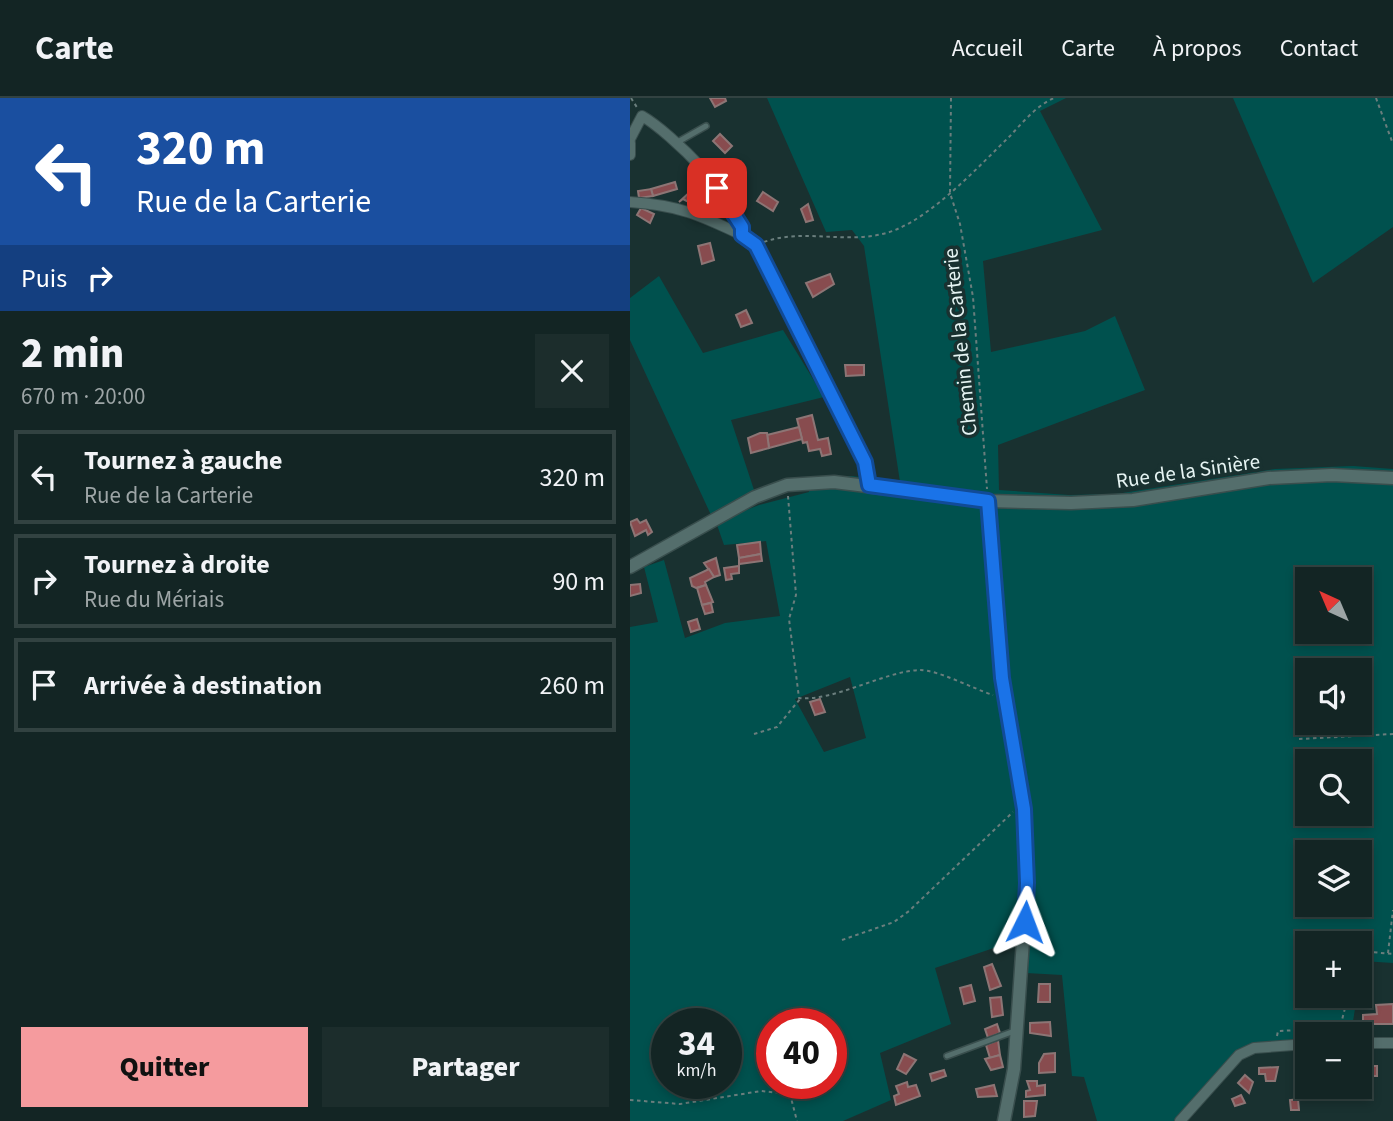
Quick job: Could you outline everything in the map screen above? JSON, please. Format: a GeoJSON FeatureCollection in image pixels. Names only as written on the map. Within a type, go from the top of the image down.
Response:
{"type":"FeatureCollection","features":[{"type":"Feature","properties":{"kind":"street"},"geometry":{"type":"LineString","coordinates":[[630,155],[630,141],[642,116],[656,124],[676,143],[727,202],[742,227],[742,235]]}},
{"type":"Feature","properties":{"kind":"street"},"geometry":{"type":"LineString","coordinates":[[630,202],[660,204],[693,211],[742,235],[756,245],[865,462],[869,485]]}},
{"type":"Feature","properties":{"kind":"street","name":"Rue de la Sinière"},"geometry":{"type":"LineString","coordinates":[[630,567],[755,496],[787,485],[834,482],[988,501],[1071,503],[1133,500],[1269,478],[1332,475],[1393,478]]}},
{"type":"Feature","properties":{"kind":"street"},"geometry":{"type":"LineString","coordinates":[[988,501],[1005,703],[1024,809],[1027,883],[1014,1069],[1004,1121]]}},
{"type":"Feature","properties":{"kind":"street"},"geometry":{"type":"LineString","coordinates":[[1372,1043],[1393,1043]]}},
{"type":"Feature","properties":{"kind":"street"},"geometry":{"type":"LineString","coordinates":[[1180,1121],[1239,1055],[1254,1048],[1295,1045]]}},
{"type":"Feature","properties":{"kind":"lane"},"geometry":{"type":"LineString","coordinates":[[676,143],[706,126]]}},
{"type":"Feature","properties":{"kind":"lane"},"geometry":{"type":"LineString","coordinates":[[947,1056],[1017,1030]]}},
{"type":"Feature","properties":{"kind":"path"},"geometry":{"type":"LineString","coordinates":[[631,98],[642,116]]}},
{"type":"Feature","properties":{"kind":"path","name":"Chemin de la Carterie"},"geometry":{"type":"LineString","coordinates":[[951,98],[950,193],[960,224],[973,297],[988,501]]}},
{"type":"Feature","properties":{"kind":"path"},"geometry":{"type":"LineString","coordinates":[[756,245],[781,236],[843,238],[894,230],[943,202],[1033,113],[1054,98]]}},
{"type":"Feature","properties":{"kind":"path"},"geometry":{"type":"LineString","coordinates":[[1376,98],[1393,144]]}},
{"type":"Feature","properties":{"kind":"path"},"geometry":{"type":"LineString","coordinates":[[787,485],[796,595],[789,619],[797,671],[795,682],[800,699]]}},
{"type":"Feature","properties":{"kind":"path"},"geometry":{"type":"LineString","coordinates":[[800,699],[812,699],[848,687],[925,670],[1005,703]]}},
{"type":"Feature","properties":{"kind":"path"},"geometry":{"type":"LineString","coordinates":[[754,734],[777,727],[800,699]]}},
{"type":"Feature","properties":{"kind":"path"},"geometry":{"type":"LineString","coordinates":[[1299,739],[1393,734]]}},
{"type":"Feature","properties":{"kind":"path"},"geometry":{"type":"LineString","coordinates":[[842,940],[894,922],[909,911],[1014,811],[1024,809]]}},
{"type":"Feature","properties":{"kind":"path"},"geometry":{"type":"LineString","coordinates":[[1388,953],[1393,910]]}},
{"type":"Feature","properties":{"kind":"path"},"geometry":{"type":"LineString","coordinates":[[1372,952],[1393,954]]}},
{"type":"Feature","properties":{"kind":"path"},"geometry":{"type":"LineString","coordinates":[[1276,1046],[1278,1031],[1340,1028],[1345,1008]]}},
{"type":"Feature","properties":{"kind":"path"},"geometry":{"type":"LineString","coordinates":[[630,1100],[680,1104],[761,1091],[790,1094],[797,1121]]}},
{"type":"Feature","properties":{"kind":"shaded area"},"geometry":{"type":"Polygon","coordinates":[[[767,98],[1066,98],[1040,111],[1102,230],[983,261],[991,352],[1085,331],[1115,316],[1145,390],[998,445],[999,490],[1069,495],[1116,494],[1275,469],[1353,466],[1393,469],[1393,963],[1372,962],[1372,931],[1295,931],[1295,1008],[1355,1008],[1353,1022],[1295,1022],[1295,1042],[1256,1046],[1177,1121],[1097,1121],[1084,1077],[1072,1076],[1062,975],[1026,973],[1020,939],[935,968],[951,1024],[880,1053],[891,1100],[843,1121],[630,1121],[630,627],[658,622],[644,567],[664,560],[685,638],[725,623],[780,616],[766,541],[724,545],[716,522],[759,505],[809,492],[809,479],[852,476],[900,482],[864,246],[852,230],[826,232],[767,98]],[[850,677],[795,699],[824,752],[866,738],[850,677]]]}},
{"type":"Feature","properties":{"kind":"shaded area"},"geometry":{"type":"Polygon","coordinates":[[[1233,98],[1393,98],[1393,227],[1313,283],[1233,98]]]}},
{"type":"Feature","properties":{"kind":"shaded area"},"geometry":{"type":"Polygon","coordinates":[[[659,276],[703,353],[783,330],[824,397],[731,420],[755,493],[711,515],[630,340],[630,298],[659,276]]]}},
{"type":"Feature","properties":{"kind":"building"},"geometry":{"type":"Polygon","coordinates":[[[710,98],[725,98],[726,101],[715,107],[710,98]]]}},
{"type":"Feature","properties":{"kind":"building"},"geometry":{"type":"Polygon","coordinates":[[[720,134],[732,146],[725,153],[713,141],[720,134]]]}},
{"type":"Feature","properties":{"kind":"building"},"geometry":{"type":"Polygon","coordinates":[[[723,167],[728,174],[719,179],[715,172],[723,167]]]}},
{"type":"Feature","properties":{"kind":"building"},"geometry":{"type":"Polygon","coordinates":[[[675,182],[677,189],[653,196],[651,189],[675,182]]]}},
{"type":"Feature","properties":{"kind":"building"},"geometry":{"type":"Polygon","coordinates":[[[651,189],[653,196],[639,198],[638,191],[651,189]]]}},
{"type":"Feature","properties":{"kind":"building"},"geometry":{"type":"Polygon","coordinates":[[[692,190],[703,199],[707,196],[713,202],[704,210],[683,199],[679,202],[692,190]]]}},
{"type":"Feature","properties":{"kind":"building"},"geometry":{"type":"Polygon","coordinates":[[[763,192],[778,202],[773,211],[757,201],[763,192]]]}},
{"type":"Feature","properties":{"kind":"building"},"geometry":{"type":"Polygon","coordinates":[[[808,204],[813,220],[806,222],[801,209],[808,204]]]}},
{"type":"Feature","properties":{"kind":"building"},"geometry":{"type":"Polygon","coordinates":[[[641,208],[654,214],[650,223],[637,215],[641,208]]]}},
{"type":"Feature","properties":{"kind":"building"},"geometry":{"type":"Polygon","coordinates":[[[710,243],[714,260],[702,264],[698,246],[710,243]]]}},
{"type":"Feature","properties":{"kind":"building"},"geometry":{"type":"Polygon","coordinates":[[[830,274],[834,284],[813,297],[806,283],[830,274]]]}},
{"type":"Feature","properties":{"kind":"building"},"geometry":{"type":"Polygon","coordinates":[[[746,310],[752,323],[741,327],[736,315],[746,310]]]}},
{"type":"Feature","properties":{"kind":"building"},"geometry":{"type":"Polygon","coordinates":[[[845,365],[864,365],[864,375],[846,376],[845,365]]]}},
{"type":"Feature","properties":{"kind":"building"},"geometry":{"type":"Polygon","coordinates":[[[812,415],[818,440],[828,438],[831,454],[822,456],[820,449],[809,451],[807,442],[803,443],[797,419],[812,415]]]}},
{"type":"Feature","properties":{"kind":"building"},"geometry":{"type":"Polygon","coordinates":[[[799,427],[802,439],[769,448],[767,435],[799,427]]]}},
{"type":"Feature","properties":{"kind":"building"},"geometry":{"type":"Polygon","coordinates":[[[767,433],[769,448],[751,453],[748,438],[767,433]]]}},
{"type":"Feature","properties":{"kind":"building"},"geometry":{"type":"Polygon","coordinates":[[[637,519],[640,523],[646,520],[652,532],[648,535],[646,530],[635,536],[630,522],[637,519]]]}},
{"type":"Feature","properties":{"kind":"building"},"geometry":{"type":"Polygon","coordinates":[[[760,542],[761,554],[739,558],[737,545],[760,542]]]}},
{"type":"Feature","properties":{"kind":"building"},"geometry":{"type":"Polygon","coordinates":[[[761,554],[762,561],[739,564],[739,558],[761,554]]]}},
{"type":"Feature","properties":{"kind":"building"},"geometry":{"type":"Polygon","coordinates":[[[716,558],[720,575],[714,577],[704,563],[716,558]]]}},
{"type":"Feature","properties":{"kind":"building"},"geometry":{"type":"Polygon","coordinates":[[[739,566],[739,573],[731,574],[732,579],[726,580],[724,568],[739,566]]]}},
{"type":"Feature","properties":{"kind":"building"},"geometry":{"type":"Polygon","coordinates":[[[709,569],[714,577],[705,582],[706,585],[696,588],[692,586],[690,578],[709,569]]]}},
{"type":"Feature","properties":{"kind":"building"},"geometry":{"type":"Polygon","coordinates":[[[640,584],[641,593],[630,596],[630,585],[640,584]]]}},
{"type":"Feature","properties":{"kind":"building"},"geometry":{"type":"Polygon","coordinates":[[[706,585],[713,602],[702,605],[697,588],[706,585]]]}},
{"type":"Feature","properties":{"kind":"building"},"geometry":{"type":"Polygon","coordinates":[[[711,603],[713,612],[705,614],[702,605],[711,603]]]}},
{"type":"Feature","properties":{"kind":"building"},"geometry":{"type":"Polygon","coordinates":[[[697,619],[700,629],[691,632],[688,622],[697,619]]]}},
{"type":"Feature","properties":{"kind":"building"},"geometry":{"type":"Polygon","coordinates":[[[820,699],[825,712],[815,715],[810,702],[820,699]]]}},
{"type":"Feature","properties":{"kind":"building"},"geometry":{"type":"Polygon","coordinates":[[[992,964],[1001,986],[990,990],[984,967],[992,964]]]}},
{"type":"Feature","properties":{"kind":"building"},"geometry":{"type":"Polygon","coordinates":[[[1039,984],[1050,984],[1050,1002],[1038,1002],[1039,984]]]}},
{"type":"Feature","properties":{"kind":"building"},"geometry":{"type":"Polygon","coordinates":[[[971,985],[975,1001],[964,1004],[960,988],[971,985]]]}},
{"type":"Feature","properties":{"kind":"building"},"geometry":{"type":"Polygon","coordinates":[[[1001,997],[1003,1015],[992,1017],[990,998],[1001,997]]]}},
{"type":"Feature","properties":{"kind":"building"},"geometry":{"type":"Polygon","coordinates":[[[1393,1004],[1393,1024],[1363,1022],[1363,1015],[1377,1014],[1376,1005],[1393,1004]]]}},
{"type":"Feature","properties":{"kind":"building"},"geometry":{"type":"Polygon","coordinates":[[[1050,1022],[1051,1036],[1030,1033],[1030,1023],[1050,1022]]]}},
{"type":"Feature","properties":{"kind":"building"},"geometry":{"type":"Polygon","coordinates":[[[997,1024],[1000,1033],[988,1038],[985,1029],[997,1024]]]}},
{"type":"Feature","properties":{"kind":"building"},"geometry":{"type":"Polygon","coordinates":[[[998,1040],[1000,1055],[990,1058],[986,1045],[998,1040]]]}},
{"type":"Feature","properties":{"kind":"building"},"geometry":{"type":"Polygon","coordinates":[[[1055,1053],[1055,1072],[1039,1073],[1039,1063],[1044,1054],[1055,1053]]]}},
{"type":"Feature","properties":{"kind":"building"},"geometry":{"type":"Polygon","coordinates":[[[904,1054],[916,1060],[906,1074],[897,1069],[904,1054]]]}},
{"type":"Feature","properties":{"kind":"building"},"geometry":{"type":"Polygon","coordinates":[[[1000,1055],[1003,1067],[991,1070],[985,1059],[1000,1055]]]}},
{"type":"Feature","properties":{"kind":"building"},"geometry":{"type":"Polygon","coordinates":[[[1372,1066],[1377,1066],[1377,1076],[1372,1076],[1372,1066]]]}},
{"type":"Feature","properties":{"kind":"building"},"geometry":{"type":"Polygon","coordinates":[[[1278,1067],[1275,1081],[1266,1081],[1265,1074],[1259,1074],[1259,1068],[1278,1067]]]}},
{"type":"Feature","properties":{"kind":"building"},"geometry":{"type":"Polygon","coordinates":[[[944,1070],[946,1076],[932,1081],[930,1074],[944,1070]]]}},
{"type":"Feature","properties":{"kind":"building"},"geometry":{"type":"Polygon","coordinates":[[[1245,1075],[1253,1082],[1249,1093],[1238,1083],[1245,1075]]]}},
{"type":"Feature","properties":{"kind":"building"},"geometry":{"type":"Polygon","coordinates":[[[1027,1081],[1037,1081],[1037,1086],[1045,1085],[1045,1095],[1026,1097],[1026,1091],[1030,1090],[1027,1081]]]}},
{"type":"Feature","properties":{"kind":"building"},"geometry":{"type":"Polygon","coordinates":[[[907,1082],[908,1087],[916,1085],[920,1096],[896,1105],[894,1096],[899,1094],[896,1086],[907,1082]]]}},
{"type":"Feature","properties":{"kind":"building"},"geometry":{"type":"Polygon","coordinates":[[[994,1085],[997,1096],[978,1097],[976,1089],[994,1085]]]}},
{"type":"Feature","properties":{"kind":"building"},"geometry":{"type":"Polygon","coordinates":[[[1241,1095],[1245,1103],[1235,1106],[1232,1099],[1241,1095]]]}},
{"type":"Feature","properties":{"kind":"building"},"geometry":{"type":"Polygon","coordinates":[[[1298,1099],[1299,1110],[1291,1110],[1290,1100],[1298,1099]]]}},
{"type":"Feature","properties":{"kind":"building"},"geometry":{"type":"Polygon","coordinates":[[[1024,1101],[1037,1101],[1035,1116],[1024,1117],[1024,1101]]]}},
{"type":"Feature","properties":{"kind":"route"},"geometry":{"type":"LineString","coordinates":[[717,188],[742,227],[742,235],[756,245],[865,462],[869,485],[988,501],[1002,678],[1024,809],[1027,883],[1025,922]]}}]}
